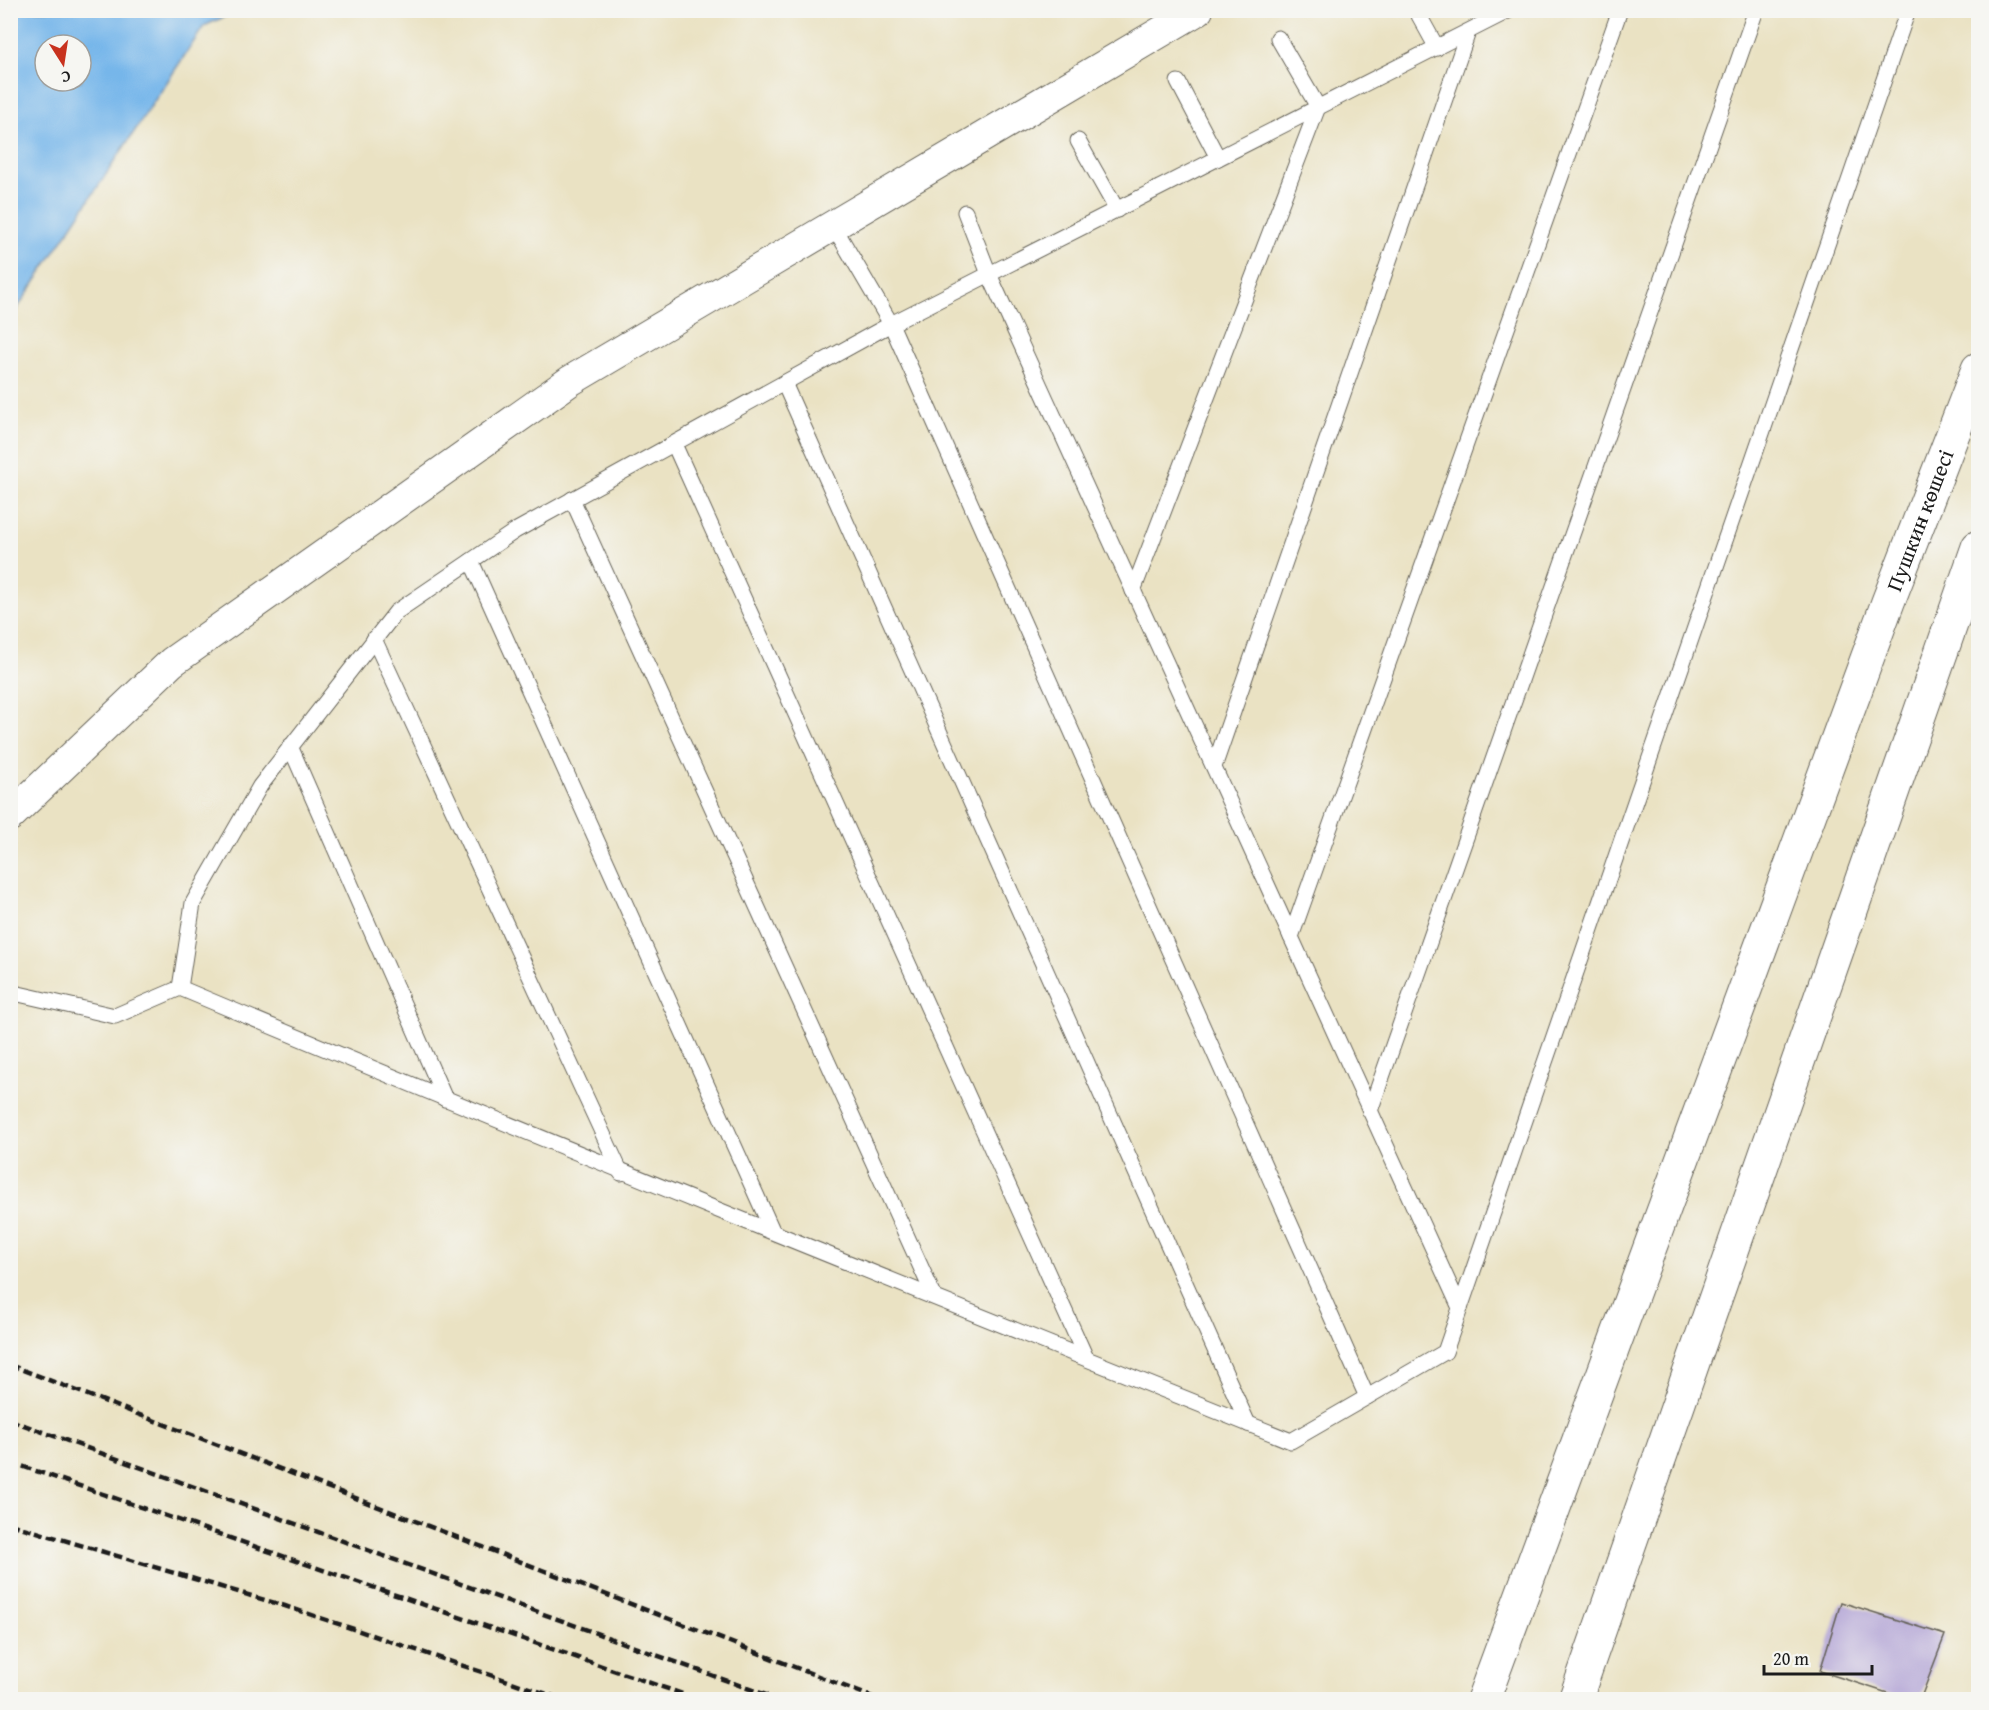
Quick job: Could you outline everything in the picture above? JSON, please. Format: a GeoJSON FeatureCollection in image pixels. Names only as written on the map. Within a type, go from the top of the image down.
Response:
{"type":"FeatureCollection","features":[{"type":"Feature","properties":{"kind":"main road","name":"Пушкин көшесі"},"geometry":{"type":"LineString","coordinates":[[1484,1700],[1888,602],[1978,369]]}},
{"type":"Feature","properties":{"kind":"main road"},"geometry":{"type":"LineString","coordinates":[[1575,1700],[1978,547]]}},
{"type":"Feature","properties":{"kind":"street"},"geometry":{"type":"LineString","coordinates":[[10,816],[172,662],[570,381],[1198,10]]}},
{"type":"Feature","properties":{"kind":"lane"},"geometry":{"type":"LineString","coordinates":[[1416,10],[1437,48]]}},
{"type":"Feature","properties":{"kind":"lane"},"geometry":{"type":"LineString","coordinates":[[180,988],[193,903],[260,786],[396,612],[515,531],[891,324],[1510,10]]}},
{"type":"Feature","properties":{"kind":"lane"},"geometry":{"type":"LineString","coordinates":[[1291,937],[1620,10]]}},
{"type":"Feature","properties":{"kind":"lane"},"geometry":{"type":"LineString","coordinates":[[1370,1111],[1756,10]]}},
{"type":"Feature","properties":{"kind":"lane"},"geometry":{"type":"LineString","coordinates":[[10,992],[115,1016],[180,988],[621,1173],[772,1230],[1291,1441],[1445,1352],[1908,10]]}},
{"type":"Feature","properties":{"kind":"lane"},"geometry":{"type":"LineString","coordinates":[[1214,767],[1468,32]]}},
{"type":"Feature","properties":{"kind":"lane"},"geometry":{"type":"LineString","coordinates":[[1278,38],[1318,107]]}},
{"type":"Feature","properties":{"kind":"lane"},"geometry":{"type":"LineString","coordinates":[[1178,82],[1218,158]]}},
{"type":"Feature","properties":{"kind":"lane"},"geometry":{"type":"LineString","coordinates":[[1133,591],[1318,107]]}},
{"type":"Feature","properties":{"kind":"lane"},"geometry":{"type":"LineString","coordinates":[[1078,141],[1117,210]]}},
{"type":"Feature","properties":{"kind":"lane"},"geometry":{"type":"LineString","coordinates":[[965,212],[989,274],[1460,1308]]}},
{"type":"Feature","properties":{"kind":"lane"},"geometry":{"type":"LineString","coordinates":[[833,225],[891,324],[1367,1397]]}},
{"type":"Feature","properties":{"kind":"lane"},"geometry":{"type":"LineString","coordinates":[[784,383],[1248,1424]]}},
{"type":"Feature","properties":{"kind":"lane"},"geometry":{"type":"LineString","coordinates":[[674,444],[1086,1358]]}},
{"type":"Feature","properties":{"kind":"lane"},"geometry":{"type":"LineString","coordinates":[[572,500],[934,1296]]}},
{"type":"Feature","properties":{"kind":"lane"},"geometry":{"type":"LineString","coordinates":[[471,561],[772,1230]]}},
{"type":"Feature","properties":{"kind":"lane"},"geometry":{"type":"LineString","coordinates":[[374,639],[621,1173]]}},
{"type":"Feature","properties":{"kind":"lane"},"geometry":{"type":"LineString","coordinates":[[290,746],[445,1099]]}},
{"type":"Feature","properties":{"kind":"water"},"geometry":{"type":"Polygon","coordinates":[[[11,10],[237,11],[204,26],[11,318],[11,10]]]}},
{"type":"Feature","properties":{"kind":"building"},"geometry":{"type":"Polygon","coordinates":[[[1841,1602],[1945,1635],[1920,1700],[1909,1700],[1820,1671],[1841,1602]]]}},
{"type":"Feature","properties":{"kind":"railway"},"geometry":{"type":"LineString","coordinates":[[10,1365],[880,1700]]}},
{"type":"Feature","properties":{"kind":"railway"},"geometry":{"type":"LineString","coordinates":[[10,1420],[780,1700]]}},
{"type":"Feature","properties":{"kind":"railway"},"geometry":{"type":"LineString","coordinates":[[10,1462],[700,1700]]}},
{"type":"Feature","properties":{"kind":"railway"},"geometry":{"type":"LineString","coordinates":[[10,1524],[285,1606],[565,1700]]}}]}
